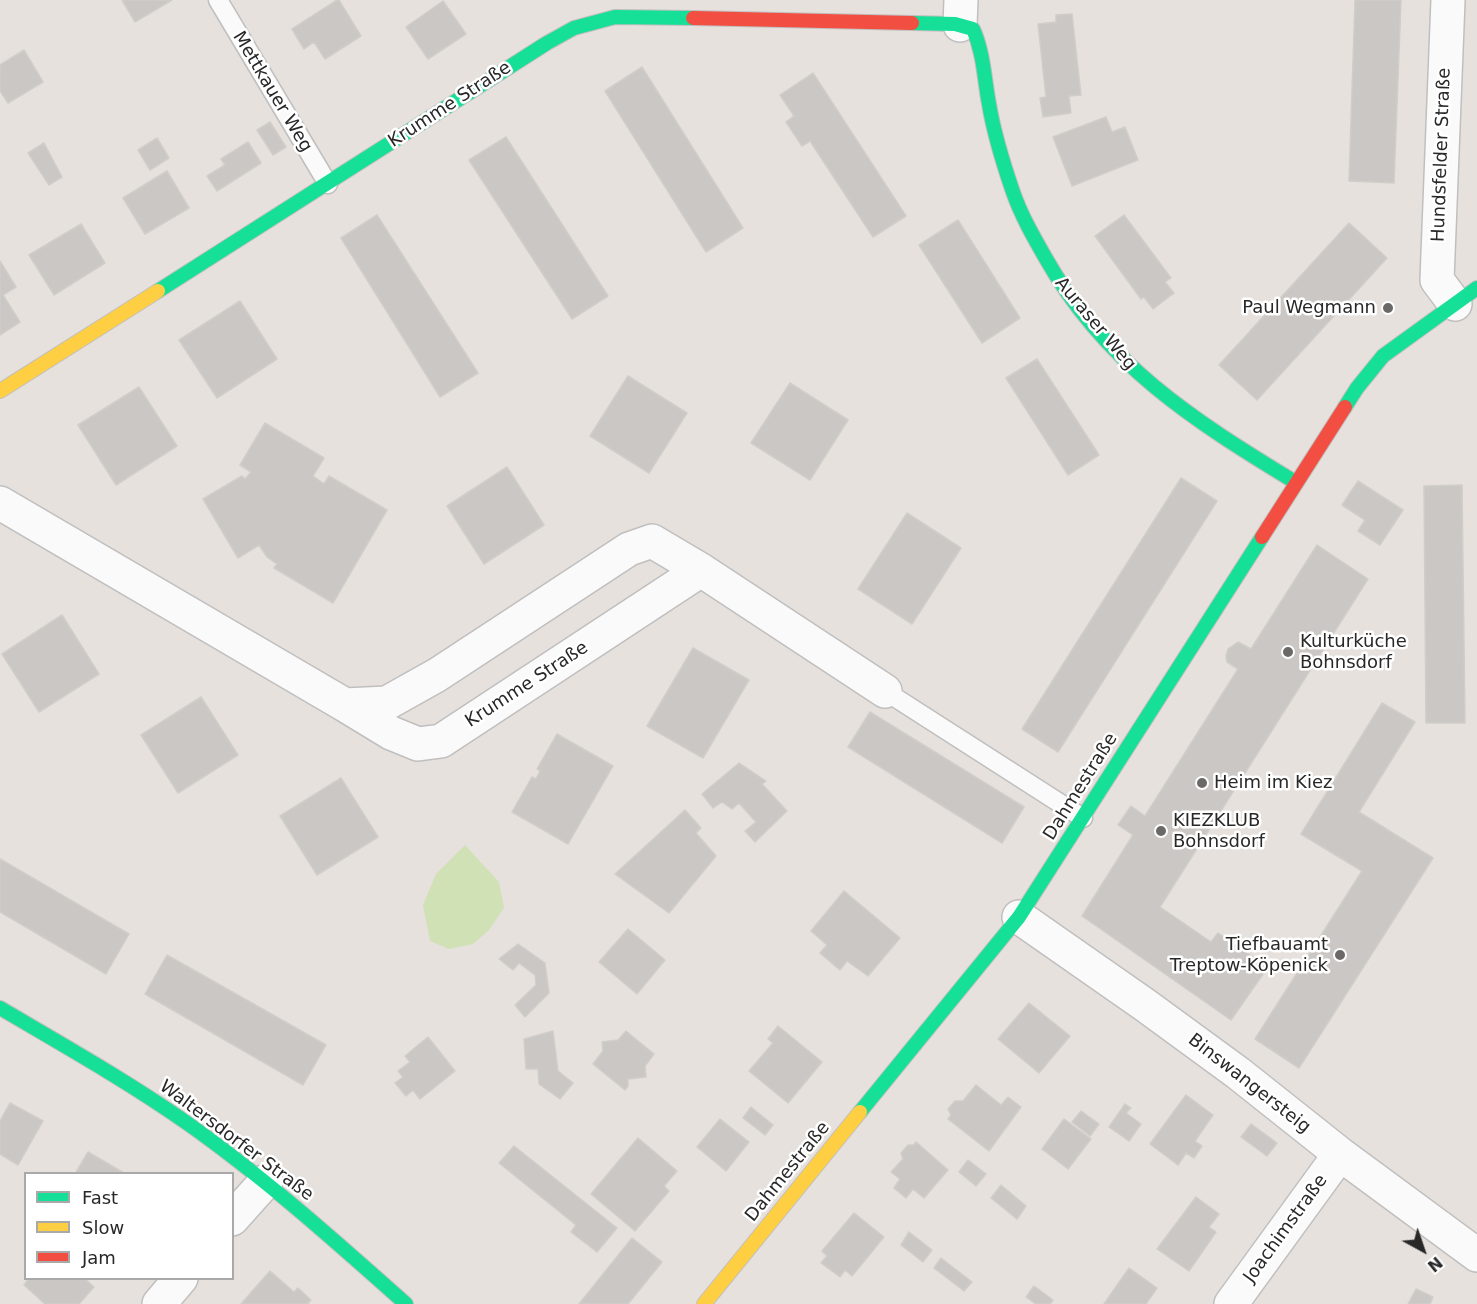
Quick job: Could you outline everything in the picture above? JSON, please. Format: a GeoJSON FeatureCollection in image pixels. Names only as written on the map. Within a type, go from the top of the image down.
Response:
{"type":"FeatureCollection","features":[{"type":"Feature","properties":{"kind":"street","name":"Hundsfelder Straße"},"geometry":{"type":"LineString","coordinates":[[1448,0],[1437,280],[1466,296]]}},
{"type":"Feature","properties":{"kind":"street","name":"Krumme Straße"},"geometry":{"type":"LineString","coordinates":[[0,391],[574,28],[615,17],[837,20],[960,12]]}},
{"type":"Feature","properties":{"kind":"street","name":"Auraser Weg"},"geometry":{"type":"LineString","coordinates":[[960,12],[973,29],[982,47],[988,101],[1014,194],[1049,267],[1070,300],[1114,353],[1142,379],[1172,403],[1295,482]]}},
{"type":"Feature","properties":{"kind":"street","name":"Dahmestraße"},"geometry":{"type":"LineString","coordinates":[[704,1304],[1018,917],[1357,388],[1383,356],[1466,296]]}},
{"type":"Feature","properties":{"kind":"street","name":"Krumme Straße"},"geometry":{"type":"LineString","coordinates":[[0,503],[391,733],[418,744],[441,741],[701,570]]}},
{"type":"Feature","properties":{"kind":"street"},"geometry":{"type":"LineString","coordinates":[[345,705],[387,703],[437,675],[629,549],[652,541],[701,570],[885,691]]}},
{"type":"Feature","properties":{"kind":"street","name":"Binswangersteig"},"geometry":{"type":"LineString","coordinates":[[1018,917],[1239,1073],[1340,1154],[1477,1255]]}},
{"type":"Feature","properties":{"kind":"street","name":"Waltersdorfer Straße"},"geometry":{"type":"LineString","coordinates":[[0,1008],[147,1095],[213,1141],[266,1181],[406,1304]]}},
{"type":"Feature","properties":{"kind":"street","name":"Joachimstraße"},"geometry":{"type":"LineString","coordinates":[[1231,1304],[1340,1154]]}},
{"type":"Feature","properties":{"kind":"street"},"geometry":{"type":"LineString","coordinates":[[234,1217],[266,1181]]}},
{"type":"Feature","properties":{"kind":"street"},"geometry":{"type":"LineString","coordinates":[[159,1304],[179,1280]]}},
{"type":"Feature","properties":{"kind":"lane","name":"Mettkauer Weg"},"geometry":{"type":"LineString","coordinates":[[218,0],[328,184]]}},
{"type":"Feature","properties":{"kind":"lane"},"geometry":{"type":"LineString","coordinates":[[885,691],[1083,818]]}},
{"type":"Feature","properties":{"kind":"green space"},"geometry":{"type":"Polygon","coordinates":[[[465,845],[499,882],[504,908],[489,930],[473,944],[449,949],[430,941],[423,905],[436,874],[465,845]]]}},
{"type":"Feature","properties":{"kind":"building"},"geometry":{"type":"Polygon","coordinates":[[[122,0],[172,0],[135,22],[122,0]]]}},
{"type":"Feature","properties":{"kind":"building"},"geometry":{"type":"Polygon","coordinates":[[[337,0],[361,36],[325,59],[314,42],[304,49],[292,29],[337,0]]]}},
{"type":"Feature","properties":{"kind":"building"},"geometry":{"type":"Polygon","coordinates":[[[1355,0],[1401,0],[1394,183],[1349,181],[1355,0]]]}},
{"type":"Feature","properties":{"kind":"building"},"geometry":{"type":"Polygon","coordinates":[[[443,1],[466,34],[428,59],[406,27],[443,1]]]}},
{"type":"Feature","properties":{"kind":"building"},"geometry":{"type":"Polygon","coordinates":[[[1072,14],[1081,95],[1069,96],[1071,113],[1043,117],[1040,98],[1046,97],[1038,24],[1056,22],[1056,15],[1072,14]]]}},
{"type":"Feature","properties":{"kind":"building"},"geometry":{"type":"Polygon","coordinates":[[[24,50],[43,82],[8,103],[0,91],[0,65],[24,50]]]}},
{"type":"Feature","properties":{"kind":"building"},"geometry":{"type":"Polygon","coordinates":[[[642,67],[743,228],[706,252],[605,91],[642,67]]]}},
{"type":"Feature","properties":{"kind":"building"},"geometry":{"type":"Polygon","coordinates":[[[813,73],[906,216],[873,237],[810,141],[802,146],[786,122],[794,116],[780,95],[813,73]]]}},
{"type":"Feature","properties":{"kind":"building"},"geometry":{"type":"Polygon","coordinates":[[[1106,117],[1112,132],[1125,127],[1138,160],[1072,186],[1053,137],[1106,117]]]}},
{"type":"Feature","properties":{"kind":"building"},"geometry":{"type":"Polygon","coordinates":[[[270,122],[286,147],[273,155],[257,130],[270,122]]]}},
{"type":"Feature","properties":{"kind":"building"},"geometry":{"type":"Polygon","coordinates":[[[506,137],[608,296],[572,319],[469,160],[506,137]]]}},
{"type":"Feature","properties":{"kind":"building"},"geometry":{"type":"Polygon","coordinates":[[[157,138],[169,158],[150,170],[138,150],[157,138]]]}},
{"type":"Feature","properties":{"kind":"building"},"geometry":{"type":"Polygon","coordinates":[[[248,142],[261,163],[217,191],[207,176],[225,165],[221,159],[248,142]]]}},
{"type":"Feature","properties":{"kind":"building"},"geometry":{"type":"Polygon","coordinates":[[[44,143],[62,177],[49,185],[28,153],[44,143]]]}},
{"type":"Feature","properties":{"kind":"building"},"geometry":{"type":"Polygon","coordinates":[[[167,171],[189,208],[145,234],[123,198],[167,171]]]}},
{"type":"Feature","properties":{"kind":"building"},"geometry":{"type":"Polygon","coordinates":[[[377,215],[478,373],[440,397],[341,238],[377,215]]]}},
{"type":"Feature","properties":{"kind":"building"},"geometry":{"type":"Polygon","coordinates":[[[1124,215],[1171,278],[1165,282],[1174,293],[1153,309],[1144,297],[1141,299],[1095,236],[1124,215]]]}},
{"type":"Feature","properties":{"kind":"building"},"geometry":{"type":"Polygon","coordinates":[[[958,220],[1020,318],[982,343],[919,245],[958,220]]]}},
{"type":"Feature","properties":{"kind":"building"},"geometry":{"type":"Polygon","coordinates":[[[1349,223],[1387,258],[1257,400],[1219,365],[1349,223]]]}},
{"type":"Feature","properties":{"kind":"building"},"geometry":{"type":"Polygon","coordinates":[[[81,224],[105,263],[54,295],[29,255],[81,224]]]}},
{"type":"Feature","properties":{"kind":"building"},"geometry":{"type":"Polygon","coordinates":[[[0,261],[16,287],[3,295],[20,322],[0,335],[0,261]]]}},
{"type":"Feature","properties":{"kind":"building"},"geometry":{"type":"Polygon","coordinates":[[[240,301],[277,359],[217,398],[179,340],[240,301]]]}},
{"type":"Feature","properties":{"kind":"building"},"geometry":{"type":"Polygon","coordinates":[[[1037,359],[1099,455],[1068,475],[1006,378],[1037,359]]]}},
{"type":"Feature","properties":{"kind":"building"},"geometry":{"type":"Polygon","coordinates":[[[628,376],[687,413],[649,473],[590,436],[628,376]]]}},
{"type":"Feature","properties":{"kind":"building"},"geometry":{"type":"Polygon","coordinates":[[[790,383],[848,420],[810,480],[751,443],[790,383]]]}},
{"type":"Feature","properties":{"kind":"building"},"geometry":{"type":"Polygon","coordinates":[[[139,387],[177,446],[116,485],[78,425],[139,387]]]}},
{"type":"Feature","properties":{"kind":"building"},"geometry":{"type":"Polygon","coordinates":[[[265,423],[324,458],[313,476],[324,484],[329,476],[387,510],[333,603],[274,568],[277,564],[267,557],[259,545],[238,558],[203,499],[242,476],[245,479],[251,472],[240,465],[265,423]]]}},
{"type":"Feature","properties":{"kind":"building"},"geometry":{"type":"Polygon","coordinates":[[[507,467],[544,525],[484,564],[447,506],[507,467]]]}},
{"type":"Feature","properties":{"kind":"building"},"geometry":{"type":"Polygon","coordinates":[[[1181,478],[1217,501],[1058,752],[1022,729],[1181,478]]]}},
{"type":"Feature","properties":{"kind":"building"},"geometry":{"type":"Polygon","coordinates":[[[1358,481],[1403,510],[1380,545],[1358,531],[1365,520],[1342,505],[1358,481]]]}},
{"type":"Feature","properties":{"kind":"building"},"geometry":{"type":"Polygon","coordinates":[[[1462,485],[1465,723],[1426,723],[1424,486],[1462,485]]]}},
{"type":"Feature","properties":{"kind":"building"},"geometry":{"type":"Polygon","coordinates":[[[907,513],[961,548],[912,624],[858,589],[907,513]]]}},
{"type":"Feature","properties":{"kind":"building","name":"Heim im Kiez"},"geometry":{"type":"Polygon","coordinates":[[[1317,545],[1368,579],[1160,907],[1211,942],[1218,933],[1268,967],[1231,1020],[1082,916],[1133,835],[1118,825],[1131,806],[1145,816],[1238,669],[1227,662],[1228,649],[1238,642],[1251,649],[1317,545]]]}},
{"type":"Feature","properties":{"kind":"building"},"geometry":{"type":"Polygon","coordinates":[[[62,615],[99,674],[39,712],[2,654],[62,615]]]}},
{"type":"Feature","properties":{"kind":"building"},"geometry":{"type":"Polygon","coordinates":[[[693,648],[749,680],[703,758],[647,726],[693,648]]]}},
{"type":"Feature","properties":{"kind":"building"},"geometry":{"type":"Polygon","coordinates":[[[201,697],[238,755],[178,793],[141,735],[201,697]]]}},
{"type":"Feature","properties":{"kind":"building","name":"Tiefbauamt Treptow-Köpenick"},"geometry":{"type":"Polygon","coordinates":[[[1382,703],[1415,722],[1359,812],[1433,858],[1299,1068],[1255,1039],[1362,871],[1301,834],[1382,703]]]}},
{"type":"Feature","properties":{"kind":"building"},"geometry":{"type":"Polygon","coordinates":[[[870,712],[1024,807],[1002,843],[848,747],[870,712]]]}},
{"type":"Feature","properties":{"kind":"building"},"geometry":{"type":"Polygon","coordinates":[[[557,734],[613,766],[568,844],[512,812],[532,777],[536,779],[540,771],[537,769],[557,734]]]}},
{"type":"Feature","properties":{"kind":"building"},"geometry":{"type":"Polygon","coordinates":[[[739,763],[766,781],[762,784],[787,811],[755,842],[745,831],[756,822],[739,803],[732,809],[722,802],[713,808],[702,794],[739,763]]]}},
{"type":"Feature","properties":{"kind":"building"},"geometry":{"type":"Polygon","coordinates":[[[341,778],[378,837],[317,875],[280,816],[341,778]]]}},
{"type":"Feature","properties":{"kind":"building"},"geometry":{"type":"Polygon","coordinates":[[[685,810],[701,828],[696,833],[716,856],[669,913],[615,874],[685,810]]]}},
{"type":"Feature","properties":{"kind":"building"},"geometry":{"type":"Polygon","coordinates":[[[0,859],[129,934],[106,974],[0,912],[0,859]]]}},
{"type":"Feature","properties":{"kind":"building"},"geometry":{"type":"Polygon","coordinates":[[[844,891],[900,938],[868,976],[847,961],[840,970],[820,953],[827,945],[811,931],[844,891]]]}},
{"type":"Feature","properties":{"kind":"building"},"geometry":{"type":"Polygon","coordinates":[[[628,929],[665,960],[637,994],[599,962],[628,929]]]}},
{"type":"Feature","properties":{"kind":"building"},"geometry":{"type":"Polygon","coordinates":[[[518,944],[545,963],[549,993],[525,1017],[515,1005],[536,985],[535,975],[519,963],[513,970],[499,959],[518,944]]]}},
{"type":"Feature","properties":{"kind":"building"},"geometry":{"type":"Polygon","coordinates":[[[167,955],[326,1045],[303,1085],[145,994],[167,955]]]}},
{"type":"Feature","properties":{"kind":"building"},"geometry":{"type":"Polygon","coordinates":[[[1029,1003],[1070,1036],[1039,1073],[998,1039],[1029,1003]]]}},
{"type":"Feature","properties":{"kind":"building"},"geometry":{"type":"Polygon","coordinates":[[[778,1026],[822,1062],[788,1103],[749,1071],[773,1043],[768,1039],[778,1026]]]}},
{"type":"Feature","properties":{"kind":"building"},"geometry":{"type":"Polygon","coordinates":[[[553,1031],[558,1071],[573,1083],[560,1099],[539,1084],[538,1069],[526,1069],[524,1039],[553,1031]]]}},
{"type":"Feature","properties":{"kind":"building"},"geometry":{"type":"Polygon","coordinates":[[[626,1031],[654,1054],[645,1066],[646,1077],[628,1079],[628,1086],[625,1090],[593,1064],[603,1051],[602,1042],[618,1040],[626,1031]]]}},
{"type":"Feature","properties":{"kind":"building"},"geometry":{"type":"Polygon","coordinates":[[[428,1037],[455,1071],[420,1099],[413,1090],[406,1096],[395,1083],[403,1077],[398,1071],[410,1062],[405,1056],[428,1037]]]}},
{"type":"Feature","properties":{"kind":"building"},"geometry":{"type":"Polygon","coordinates":[[[976,1085],[1001,1105],[1008,1097],[1021,1107],[989,1151],[948,1119],[951,1115],[948,1109],[955,1101],[963,1101],[976,1085]]]}},
{"type":"Feature","properties":{"kind":"building"},"geometry":{"type":"Polygon","coordinates":[[[1186,1095],[1213,1115],[1195,1141],[1202,1146],[1194,1158],[1186,1153],[1178,1165],[1150,1144],[1186,1095]]]}},
{"type":"Feature","properties":{"kind":"building"},"geometry":{"type":"Polygon","coordinates":[[[10,1103],[43,1121],[18,1165],[0,1154],[0,1121],[10,1103]]]}},
{"type":"Feature","properties":{"kind":"building"},"geometry":{"type":"Polygon","coordinates":[[[1125,1104],[1131,1108],[1126,1113],[1141,1124],[1129,1141],[1109,1127],[1125,1104]]]}},
{"type":"Feature","properties":{"kind":"building"},"geometry":{"type":"Polygon","coordinates":[[[751,1107],[773,1125],[765,1135],[743,1118],[751,1107]]]}},
{"type":"Feature","properties":{"kind":"building"},"geometry":{"type":"Polygon","coordinates":[[[1081,1111],[1099,1124],[1090,1136],[1072,1122],[1081,1111]]]}},
{"type":"Feature","properties":{"kind":"building"},"geometry":{"type":"Polygon","coordinates":[[[720,1119],[749,1142],[726,1171],[697,1147],[720,1119]]]}},
{"type":"Feature","properties":{"kind":"building"},"geometry":{"type":"Polygon","coordinates":[[[1064,1119],[1091,1139],[1068,1169],[1042,1149],[1064,1119]]]}},
{"type":"Feature","properties":{"kind":"building"},"geometry":{"type":"Polygon","coordinates":[[[1251,1124],[1277,1143],[1267,1156],[1241,1137],[1251,1124]]]}},
{"type":"Feature","properties":{"kind":"building"},"geometry":{"type":"Polygon","coordinates":[[[638,1138],[677,1171],[664,1186],[669,1191],[635,1231],[591,1194],[638,1138]]]}},
{"type":"Feature","properties":{"kind":"building"},"geometry":{"type":"Polygon","coordinates":[[[916,1142],[948,1170],[924,1198],[913,1189],[906,1198],[894,1188],[900,1179],[891,1172],[903,1159],[901,1153],[908,1145],[914,1145],[916,1142]]]}},
{"type":"Feature","properties":{"kind":"building"},"geometry":{"type":"Polygon","coordinates":[[[514,1146],[617,1228],[597,1252],[571,1232],[576,1225],[499,1163],[514,1146]]]}},
{"type":"Feature","properties":{"kind":"building"},"geometry":{"type":"Polygon","coordinates":[[[88,1152],[122,1172],[76,1172],[88,1152]]]}},
{"type":"Feature","properties":{"kind":"building"},"geometry":{"type":"Polygon","coordinates":[[[968,1160],[986,1174],[976,1186],[959,1172],[968,1160]]]}},
{"type":"Feature","properties":{"kind":"building"},"geometry":{"type":"Polygon","coordinates":[[[1001,1185],[1026,1206],[1017,1219],[991,1198],[1001,1185]]]}},
{"type":"Feature","properties":{"kind":"building"},"geometry":{"type":"Polygon","coordinates":[[[1196,1197],[1219,1214],[1209,1227],[1216,1232],[1189,1271],[1157,1249],[1196,1197]]]}},
{"type":"Feature","properties":{"kind":"building"},"geometry":{"type":"Polygon","coordinates":[[[854,1213],[884,1237],[852,1276],[845,1270],[840,1277],[821,1263],[827,1256],[822,1251],[854,1213]]]}},
{"type":"Feature","properties":{"kind":"building"},"geometry":{"type":"Polygon","coordinates":[[[909,1232],[932,1250],[923,1262],[901,1245],[909,1232]]]}},
{"type":"Feature","properties":{"kind":"building"},"geometry":{"type":"Polygon","coordinates":[[[632,1238],[662,1262],[628,1304],[579,1304],[632,1238]]]}},
{"type":"Feature","properties":{"kind":"building"},"geometry":{"type":"Polygon","coordinates":[[[941,1258],[972,1282],[964,1291],[934,1268],[941,1258]]]}},
{"type":"Feature","properties":{"kind":"building"},"geometry":{"type":"Polygon","coordinates":[[[1129,1268],[1157,1288],[1146,1304],[1104,1304],[1129,1268]]]}},
{"type":"Feature","properties":{"kind":"building"},"geometry":{"type":"Polygon","coordinates":[[[270,1271],[294,1292],[298,1288],[311,1300],[309,1304],[241,1304],[270,1271]]]}},
{"type":"Feature","properties":{"kind":"building"},"geometry":{"type":"Polygon","coordinates":[[[28,1280],[86,1280],[94,1287],[79,1304],[45,1304],[24,1285],[28,1280]]]}},
{"type":"Feature","properties":{"kind":"building"},"geometry":{"type":"Polygon","coordinates":[[[1034,1286],[1053,1300],[1050,1304],[1036,1304],[1026,1297],[1034,1286]]]}},
{"type":"Feature","properties":{"kind":"building"},"geometry":{"type":"Polygon","coordinates":[[[1416,1289],[1433,1297],[1430,1304],[1408,1304],[1416,1289]]]}},
{"type":"Feature","properties":{"kind":"traffic: fast"},"geometry":{"type":"LineString","coordinates":[[158,291],[574,28],[615,17],[693,18]]}},
{"type":"Feature","properties":{"kind":"traffic: fast"},"geometry":{"type":"LineString","coordinates":[[912,23],[955,24],[973,29],[982,57],[996,137],[1016,201],[1045,257],[1069,295],[1095,329],[1124,359],[1187,412],[1295,482]]}},
{"type":"Feature","properties":{"kind":"traffic: fast"},"geometry":{"type":"LineString","coordinates":[[1345,407],[1383,356],[1477,288]]}},
{"type":"Feature","properties":{"kind":"traffic: fast"},"geometry":{"type":"LineString","coordinates":[[860,1112],[1019,917],[1262,537]]}},
{"type":"Feature","properties":{"kind":"traffic: fast"},"geometry":{"type":"LineString","coordinates":[[0,1008],[95,1064],[216,1144],[299,1210],[406,1304]]}},
{"type":"Feature","properties":{"kind":"traffic: slow"},"geometry":{"type":"LineString","coordinates":[[0,391],[158,291]]}},
{"type":"Feature","properties":{"kind":"traffic: slow"},"geometry":{"type":"LineString","coordinates":[[704,1304],[860,1112]]}},
{"type":"Feature","properties":{"kind":"traffic: jam"},"geometry":{"type":"LineString","coordinates":[[693,18],[912,23]]}},
{"type":"Feature","properties":{"kind":"traffic: jam"},"geometry":{"type":"LineString","coordinates":[[1262,537],[1345,407]]}},
{"type":"Feature","properties":{"kind":"place","name":"Paul Wegmann"},"geometry":{"type":"Point","coordinates":[1388,308]}},
{"type":"Feature","properties":{"kind":"place","name":"Kulturküche Bohnsdorf"},"geometry":{"type":"Point","coordinates":[1288,652]}},
{"type":"Feature","properties":{"kind":"place","name":"Heim im Kiez"},"geometry":{"type":"Point","coordinates":[1202,783]}},
{"type":"Feature","properties":{"kind":"place","name":"KIEZKLUB Bohnsdorf"},"geometry":{"type":"Point","coordinates":[1161,831]}},
{"type":"Feature","properties":{"kind":"place","name":"Tiefbauamt Treptow-Köpenick"},"geometry":{"type":"Point","coordinates":[1340,955]}}]}
